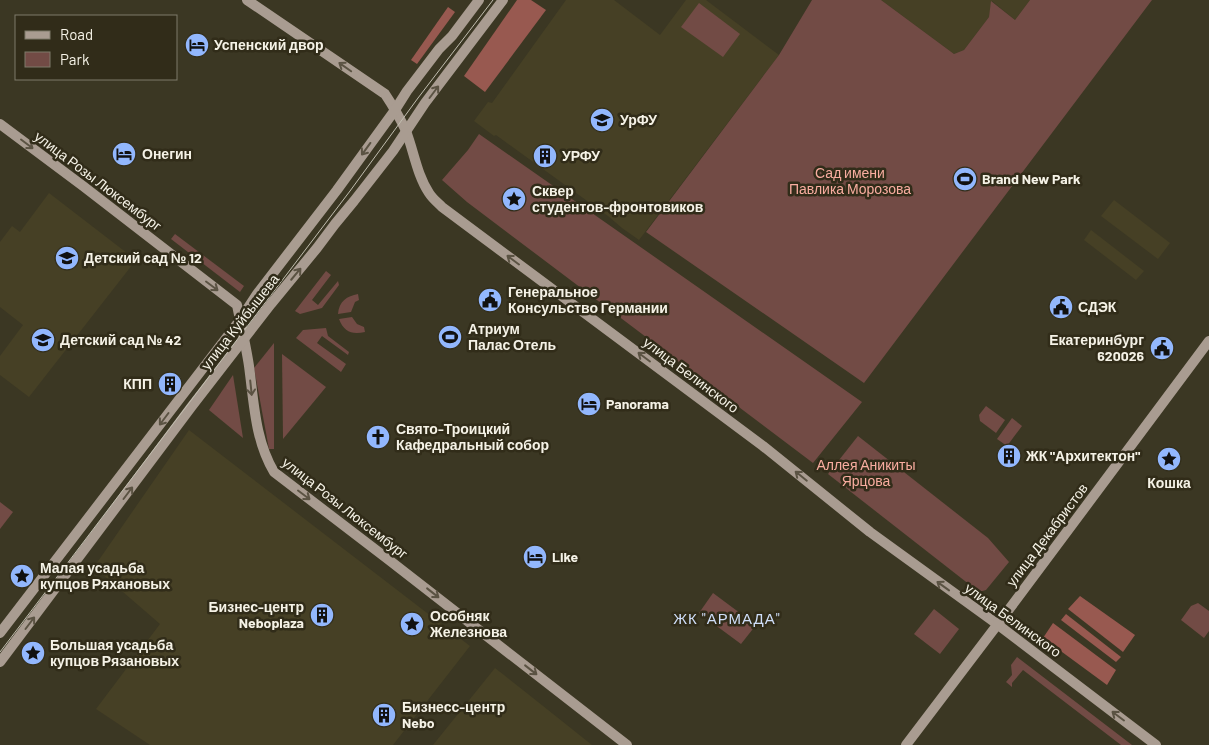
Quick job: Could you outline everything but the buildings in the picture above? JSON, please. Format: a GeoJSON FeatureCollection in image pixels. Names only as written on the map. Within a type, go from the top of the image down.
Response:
{"type":"FeatureCollection","features":[{"type":"Feature","properties":{"kind":"main road","name":"улица Белинского"},"geometry":{"type":"LineString","coordinates":[[247,0],[385,94],[406,132],[424,185],[430,195],[442,207],[763,446],[870,532],[997,624],[1156,745]]}},
{"type":"Feature","properties":{"kind":"main road","name":"улица Куйбышева"},"geometry":{"type":"LineString","coordinates":[[0,633],[240,320],[262,287],[337,190],[439,49],[452,36],[479,0]]}},
{"type":"Feature","properties":{"kind":"main road","name":"улица Куйбышева"},"geometry":{"type":"LineString","coordinates":[[0,662],[268,307],[354,201],[502,0]]}},
{"type":"Feature","properties":{"kind":"main road","name":"улица Розы Люксембург"},"geometry":{"type":"LineString","coordinates":[[0,124],[236,305],[249,365],[253,404],[262,447],[274,472],[627,745]]}},
{"type":"Feature","properties":{"kind":"main road"},"geometry":{"type":"LineString","coordinates":[[236,305],[260,310],[268,307]]}},
{"type":"Feature","properties":{"kind":"main road","name":"улица Декабристов"},"geometry":{"type":"LineString","coordinates":[[906,745],[1209,341]]}},
{"type":"Feature","properties":{"kind":"shaded area"},"geometry":{"type":"Polygon","coordinates":[[[517,0],[531,0],[546,10],[485,92],[464,76],[517,0]]]}},
{"type":"Feature","properties":{"kind":"shaded area","name":"УрФУ"},"geometry":{"type":"Polygon","coordinates":[[[566,0],[614,0],[660,35],[686,0],[706,0],[779,55],[639,240],[496,135],[494,136],[474,121],[488,102],[492,103],[566,0]]]}},
{"type":"Feature","properties":{"kind":"shaded area"},"geometry":{"type":"Polygon","coordinates":[[[881,0],[1030,0],[1015,20],[992,1],[989,17],[964,50],[954,54],[881,0]]]}},
{"type":"Feature","properties":{"kind":"shaded area"},"geometry":{"type":"Polygon","coordinates":[[[448,7],[455,12],[417,64],[411,60],[448,7]]]}},
{"type":"Feature","properties":{"kind":"shaded area","name":"Детский сад № 12"},"geometry":{"type":"Polygon","coordinates":[[[49,193],[136,260],[29,397],[0,375],[0,356],[23,325],[0,307],[0,242],[12,226],[20,232],[49,193]]]}},
{"type":"Feature","properties":{"kind":"shaded area"},"geometry":{"type":"Polygon","coordinates":[[[1114,200],[1170,243],[1158,259],[1101,216],[1114,200]]]}},
{"type":"Feature","properties":{"kind":"shaded area"},"geometry":{"type":"Polygon","coordinates":[[[1091,230],[1144,271],[1136,280],[1084,240],[1091,230]]]}},
{"type":"Feature","properties":{"kind":"shaded area"},"geometry":{"type":"Polygon","coordinates":[[[189,430],[470,646],[393,745],[150,745],[96,709],[160,624],[94,567],[189,430]]]}},
{"type":"Feature","properties":{"kind":"shaded area"},"geometry":{"type":"Polygon","coordinates":[[[1080,596],[1135,635],[1123,652],[1068,609],[1080,596]]]}},
{"type":"Feature","properties":{"kind":"shaded area"},"geometry":{"type":"Polygon","coordinates":[[[1066,614],[1121,657],[1116,662],[1061,620],[1066,614]]]}},
{"type":"Feature","properties":{"kind":"shaded area"},"geometry":{"type":"Polygon","coordinates":[[[1053,623],[1116,670],[1107,685],[1043,638],[1053,623]]]}},
{"type":"Feature","properties":{"kind":"shaded area"},"geometry":{"type":"Polygon","coordinates":[[[495,668],[533,698],[592,745],[433,745],[495,668]]]}},
{"type":"Feature","properties":{"kind":"green space","name":"Сад имени Павлика Морозова"},"geometry":{"type":"Polygon","coordinates":[[[812,0],[881,0],[954,54],[964,50],[989,17],[991,1],[1015,20],[1030,0],[1152,0],[864,383],[646,232],[779,55],[812,0]]]}},
{"type":"Feature","properties":{"kind":"green space"},"geometry":{"type":"Polygon","coordinates":[[[699,3],[740,34],[723,57],[681,27],[699,3]]]}},
{"type":"Feature","properties":{"kind":"green space"},"geometry":{"type":"Polygon","coordinates":[[[479,134],[862,402],[813,463],[467,202],[442,180],[479,134]]]}},
{"type":"Feature","properties":{"kind":"green space"},"geometry":{"type":"Polygon","coordinates":[[[175,234],[244,286],[240,292],[171,239],[175,234]]]}},
{"type":"Feature","properties":{"kind":"green space"},"geometry":{"type":"Polygon","coordinates":[[[326,271],[331,275],[312,300],[318,305],[338,281],[339,285],[322,308],[300,314],[295,311],[326,271]]]}},
{"type":"Feature","properties":{"kind":"green space"},"geometry":{"type":"Polygon","coordinates":[[[358,294],[359,300],[355,302],[351,312],[338,314],[344,300],[358,294]]]}},
{"type":"Feature","properties":{"kind":"green space"},"geometry":{"type":"Polygon","coordinates":[[[352,317],[357,324],[364,327],[365,332],[352,333],[343,327],[339,319],[352,317]]]}},
{"type":"Feature","properties":{"kind":"green space"},"geometry":{"type":"Polygon","coordinates":[[[326,328],[328,336],[349,352],[348,355],[322,336],[317,343],[346,364],[341,372],[296,338],[303,330],[326,328]]]}},
{"type":"Feature","properties":{"kind":"green space"},"geometry":{"type":"Polygon","coordinates":[[[274,343],[274,449],[269,449],[254,368],[274,343]]]}},
{"type":"Feature","properties":{"kind":"green space"},"geometry":{"type":"Polygon","coordinates":[[[282,354],[326,387],[283,439],[282,354]]]}},
{"type":"Feature","properties":{"kind":"green space"},"geometry":{"type":"Polygon","coordinates":[[[233,375],[243,438],[209,410],[233,375]]]}},
{"type":"Feature","properties":{"kind":"green space"},"geometry":{"type":"Polygon","coordinates":[[[986,406],[1005,420],[996,433],[980,421],[979,415],[986,406]]]}},
{"type":"Feature","properties":{"kind":"green space"},"geometry":{"type":"Polygon","coordinates":[[[1012,418],[1022,426],[1007,446],[997,439],[1012,418]]]}},
{"type":"Feature","properties":{"kind":"green space","name":"Аллея Аникиты Ярцова"},"geometry":{"type":"Polygon","coordinates":[[[858,436],[988,538],[1009,562],[986,590],[979,592],[828,474],[858,436]]]}},
{"type":"Feature","properties":{"kind":"green space"},"geometry":{"type":"Polygon","coordinates":[[[0,502],[13,512],[0,529],[0,502]]]}},
{"type":"Feature","properties":{"kind":"green space"},"geometry":{"type":"Polygon","coordinates":[[[713,593],[756,625],[741,644],[699,613],[713,593]]]}},
{"type":"Feature","properties":{"kind":"green space"},"geometry":{"type":"Polygon","coordinates":[[[1198,603],[1209,611],[1209,631],[1204,638],[1181,620],[1191,606],[1198,603]]]}},
{"type":"Feature","properties":{"kind":"green space"},"geometry":{"type":"Polygon","coordinates":[[[934,609],[959,629],[940,654],[914,634],[934,609]]]}},
{"type":"Feature","properties":{"kind":"green space"},"geometry":{"type":"Polygon","coordinates":[[[1017,657],[1132,745],[1121,745],[1023,670],[1012,683],[1012,687],[1006,682],[1012,675],[1011,665],[1017,657]]]}},
{"type":"Feature","properties":{"kind":"tram line"},"geometry":{"type":"LineString","coordinates":[[0,652],[493,0]]}},
{"type":"Feature","properties":{"kind":"place","name":"Успенский двор"},"geometry":{"type":"Point","coordinates":[197,45]}},
{"type":"Feature","properties":{"kind":"place","name":"УрФУ"},"geometry":{"type":"Point","coordinates":[602,120]}},
{"type":"Feature","properties":{"kind":"place","name":"Онегин"},"geometry":{"type":"Point","coordinates":[124,154]}},
{"type":"Feature","properties":{"kind":"place","name":"УРФУ"},"geometry":{"type":"Point","coordinates":[545,156]}},
{"type":"Feature","properties":{"kind":"place","name":"Brand New Park"},"geometry":{"type":"Point","coordinates":[965,179]}},
{"type":"Feature","properties":{"kind":"place","name":"Сквер студентов-фронтовиков"},"geometry":{"type":"Point","coordinates":[514,199]}},
{"type":"Feature","properties":{"kind":"place","name":"Детский сад № 12"},"geometry":{"type":"Point","coordinates":[67,258]}},
{"type":"Feature","properties":{"kind":"place","name":"Генеральное Консульство Германии"},"geometry":{"type":"Point","coordinates":[490,300]}},
{"type":"Feature","properties":{"kind":"place","name":"СДЭК"},"geometry":{"type":"Point","coordinates":[1061,307]}},
{"type":"Feature","properties":{"kind":"place","name":"Атриум Палас Отель"},"geometry":{"type":"Point","coordinates":[450,337]}},
{"type":"Feature","properties":{"kind":"place","name":"Детский сад № 42"},"geometry":{"type":"Point","coordinates":[43,340]}},
{"type":"Feature","properties":{"kind":"place","name":"Екатеринбург 620026"},"geometry":{"type":"Point","coordinates":[1162,348]}},
{"type":"Feature","properties":{"kind":"place","name":"КПП"},"geometry":{"type":"Point","coordinates":[170,384]}},
{"type":"Feature","properties":{"kind":"place","name":"Panorama"},"geometry":{"type":"Point","coordinates":[589,404]}},
{"type":"Feature","properties":{"kind":"place","name":"Свято-Троицкий Кафедральный собор"},"geometry":{"type":"Point","coordinates":[378,437]}},
{"type":"Feature","properties":{"kind":"place","name":"ЖК \"Архитектон\""},"geometry":{"type":"Point","coordinates":[1009,456]}},
{"type":"Feature","properties":{"kind":"place","name":"Кошка"},"geometry":{"type":"Point","coordinates":[1169,459]}},
{"type":"Feature","properties":{"kind":"place","name":"Like"},"geometry":{"type":"Point","coordinates":[535,557]}},
{"type":"Feature","properties":{"kind":"place","name":"Малая усадьба купцов Ряхановых"},"geometry":{"type":"Point","coordinates":[22,576]}},
{"type":"Feature","properties":{"kind":"place","name":"Бизнес-центр Neboplaza"},"geometry":{"type":"Point","coordinates":[322,615]}},
{"type":"Feature","properties":{"kind":"place","name":"Особняк Железнова"},"geometry":{"type":"Point","coordinates":[412,624]}},
{"type":"Feature","properties":{"kind":"place","name":"Большая усадьба купцов Рязановых"},"geometry":{"type":"Point","coordinates":[33,653]}},
{"type":"Feature","properties":{"kind":"place","name":"Бизнесс-центр Nebo"},"geometry":{"type":"Point","coordinates":[384,715]}},
{"type":"Feature","properties":{"kind":"district","name":"ЖК \"АРМАДА\""},"geometry":{"type":"Point","coordinates":[727,619]}}]}
